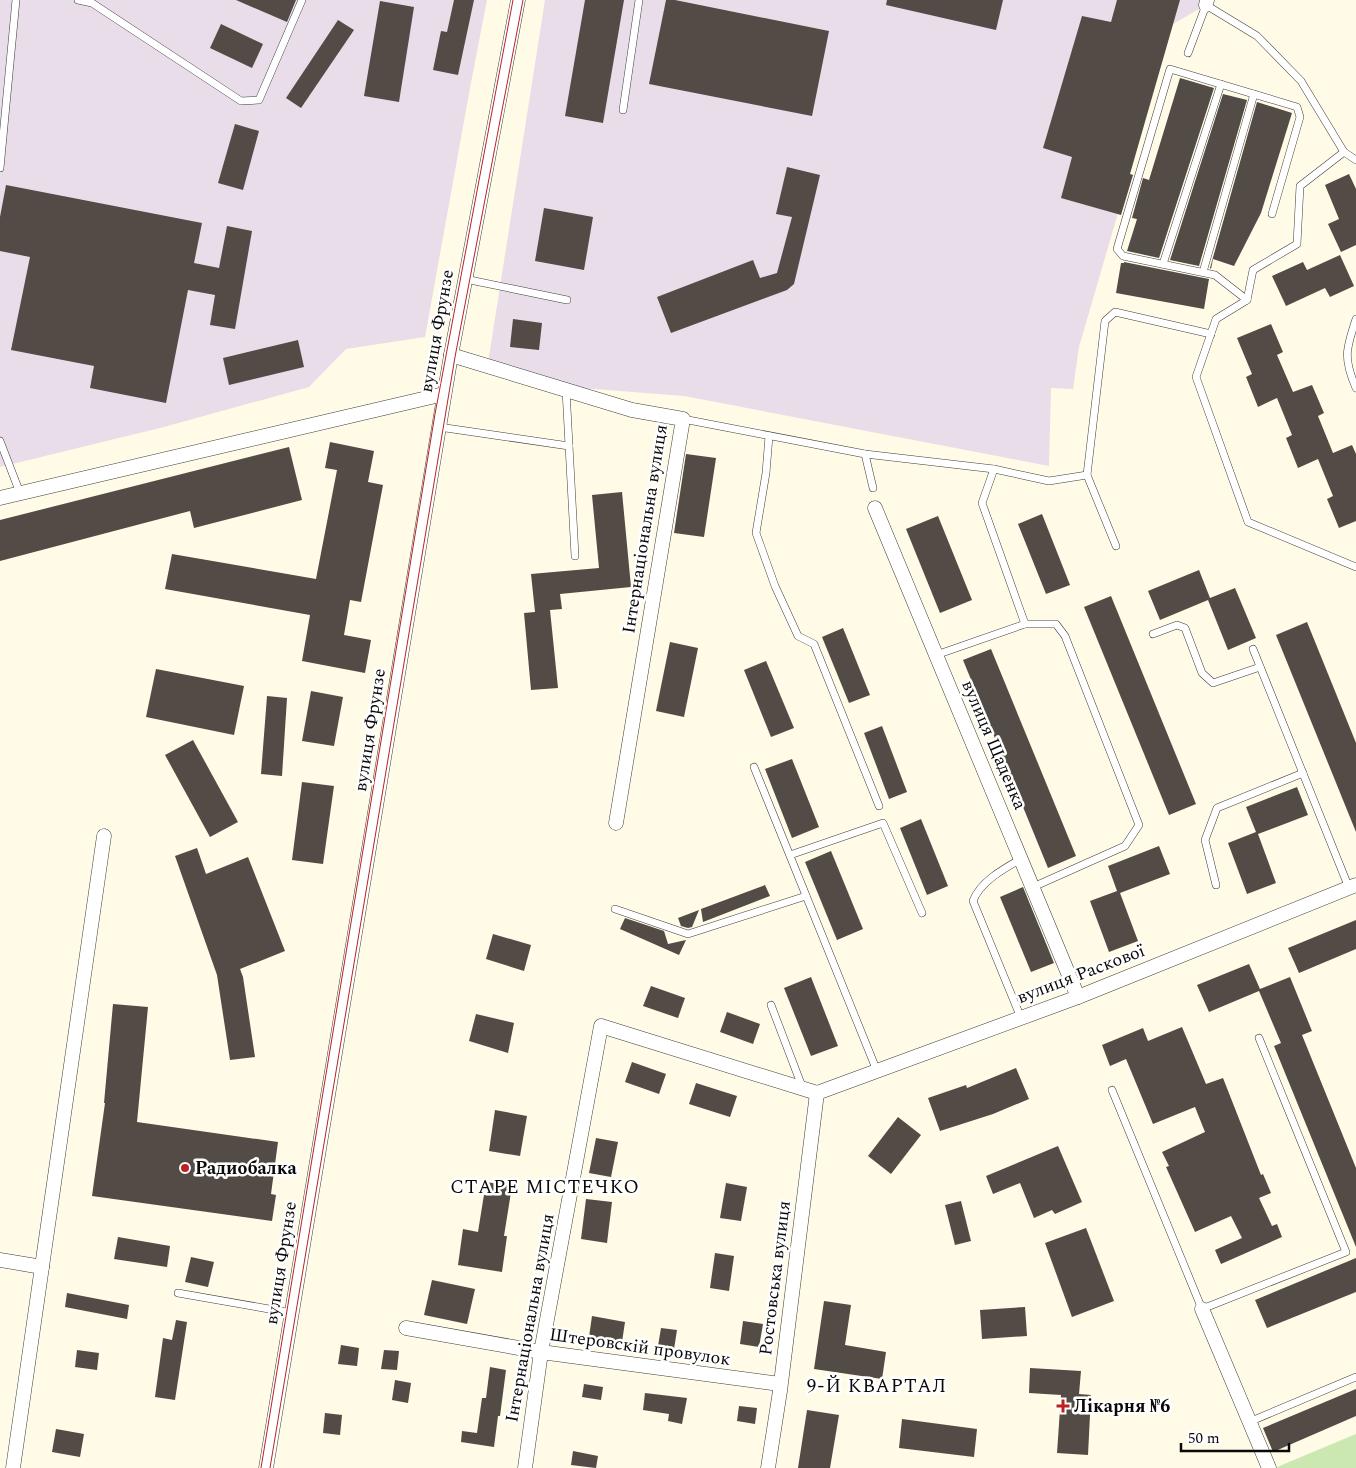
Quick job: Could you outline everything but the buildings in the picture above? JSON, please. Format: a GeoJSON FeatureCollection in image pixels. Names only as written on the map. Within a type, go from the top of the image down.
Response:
{"type":"FeatureCollection","features":[{"type":"Feature","properties":{"kind":"street","name":"вулиця Фрунзе"},"geometry":{"type":"LineString","coordinates":[[266,1468],[444,394],[518,0]]}},
{"type":"Feature","properties":{"kind":"street","name":"Інтернаціональна вулиця"},"geometry":{"type":"LineString","coordinates":[[451,355],[632,410],[683,419],[616,823]]}},
{"type":"Feature","properties":{"kind":"street"},"geometry":{"type":"LineString","coordinates":[[0,498],[444,394]]}},
{"type":"Feature","properties":{"kind":"street","name":"вулиця Щаденка"},"geometry":{"type":"LineString","coordinates":[[875,508],[1078,997]]}},
{"type":"Feature","properties":{"kind":"street"},"geometry":{"type":"LineString","coordinates":[[13,1468],[104,836]]}},
{"type":"Feature","properties":{"kind":"street","name":"вулиця Раскової"},"geometry":{"type":"LineString","coordinates":[[816,1093],[1078,997],[1352,886]]}},
{"type":"Feature","properties":{"kind":"street","name":"Інтернаціональна вулиця"},"geometry":{"type":"LineString","coordinates":[[525,1468],[541,1352],[601,1026],[803,1089]]}},
{"type":"Feature","properties":{"kind":"street"},"geometry":{"type":"LineString","coordinates":[[803,1089],[816,1093]]}},
{"type":"Feature","properties":{"kind":"street","name":"Ростовська вулиця"},"geometry":{"type":"LineString","coordinates":[[768,1468],[816,1093]]}},
{"type":"Feature","properties":{"kind":"street"},"geometry":{"type":"LineString","coordinates":[[0,1260],[42,1267]]}},
{"type":"Feature","properties":{"kind":"street"},"geometry":{"type":"LineString","coordinates":[[1202,1309],[1269,1468]]}},
{"type":"Feature","properties":{"kind":"street","name":"Штеровскій провулок"},"geometry":{"type":"LineString","coordinates":[[406,1328],[541,1352],[780,1384]]}},
{"type":"Feature","properties":{"kind":"lane"},"geometry":{"type":"LineString","coordinates":[[0,168],[16,0]]}},
{"type":"Feature","properties":{"kind":"lane"},"geometry":{"type":"LineString","coordinates":[[78,0],[92,3],[241,101],[259,100],[302,0]]}},
{"type":"Feature","properties":{"kind":"lane"},"geometry":{"type":"LineString","coordinates":[[623,110],[638,0]]}},
{"type":"Feature","properties":{"kind":"lane"},"geometry":{"type":"LineString","coordinates":[[1188,53],[1206,2],[1257,36],[1301,81],[1344,152],[1356,160]]}},
{"type":"Feature","properties":{"kind":"lane"},"geometry":{"type":"LineString","coordinates":[[1246,300],[1215,275],[1123,256],[1117,249],[1170,69],[1297,107],[1300,117],[1272,214]]}},
{"type":"Feature","properties":{"kind":"lane"},"geometry":{"type":"LineString","coordinates":[[1163,264],[1221,84]]}},
{"type":"Feature","properties":{"kind":"lane"},"geometry":{"type":"LineString","coordinates":[[1202,272],[1254,94]]}},
{"type":"Feature","properties":{"kind":"lane"},"geometry":{"type":"LineString","coordinates":[[1344,152],[1300,186],[1297,244],[1253,270],[1246,300],[1216,319],[1196,377],[1248,522],[1356,567]]}},
{"type":"Feature","properties":{"kind":"lane"},"geometry":{"type":"LineString","coordinates":[[465,278],[567,300]]}},
{"type":"Feature","properties":{"kind":"lane"},"geometry":{"type":"LineString","coordinates":[[1116,546],[1087,475],[1105,321],[1115,312],[1211,334]]}},
{"type":"Feature","properties":{"kind":"lane"},"geometry":{"type":"LineString","coordinates":[[1356,319],[1346,349],[1350,373],[1356,388]]}},
{"type":"Feature","properties":{"kind":"lane"},"geometry":{"type":"LineString","coordinates":[[566,390],[575,556]]}},
{"type":"Feature","properties":{"kind":"lane"},"geometry":{"type":"LineString","coordinates":[[683,419],[865,454],[994,469],[1049,481],[1087,475]]}},
{"type":"Feature","properties":{"kind":"lane"},"geometry":{"type":"LineString","coordinates":[[439,427],[569,446]]}},
{"type":"Feature","properties":{"kind":"lane"},"geometry":{"type":"LineString","coordinates":[[769,436],[766,473],[756,533],[775,586],[798,636],[814,644],[879,806]]}},
{"type":"Feature","properties":{"kind":"lane"},"geometry":{"type":"LineString","coordinates":[[0,441],[20,494]]}},
{"type":"Feature","properties":{"kind":"lane"},"geometry":{"type":"LineString","coordinates":[[865,454],[873,488]]}},
{"type":"Feature","properties":{"kind":"lane"},"geometry":{"type":"LineString","coordinates":[[994,469],[982,503],[1025,624]]}},
{"type":"Feature","properties":{"kind":"lane"},"geometry":{"type":"LineString","coordinates":[[936,655],[1025,624],[1056,624],[1065,636],[1139,825],[1125,846],[1033,887]]}},
{"type":"Feature","properties":{"kind":"lane"},"geometry":{"type":"LineString","coordinates":[[1153,634],[1177,625],[1185,628],[1202,673],[1213,683],[1260,667]]}},
{"type":"Feature","properties":{"kind":"lane"},"geometry":{"type":"LineString","coordinates":[[1253,649],[1303,773],[1352,886]]}},
{"type":"Feature","properties":{"kind":"lane"},"geometry":{"type":"LineString","coordinates":[[754,767],[876,1071]]}},
{"type":"Feature","properties":{"kind":"lane"},"geometry":{"type":"LineString","coordinates":[[1216,885],[1205,840],[1217,808],[1303,773]]}},
{"type":"Feature","properties":{"kind":"lane"},"geometry":{"type":"LineString","coordinates":[[790,855],[883,823],[922,913]]}},
{"type":"Feature","properties":{"kind":"lane"},"geometry":{"type":"LineString","coordinates":[[1021,859],[1005,868],[977,891],[973,901],[1021,1018]]}},
{"type":"Feature","properties":{"kind":"lane"},"geometry":{"type":"LineString","coordinates":[[615,909],[688,934],[806,896]]}},
{"type":"Feature","properties":{"kind":"lane"},"geometry":{"type":"LineString","coordinates":[[771,1005],[803,1089]]}},
{"type":"Feature","properties":{"kind":"lane"},"geometry":{"type":"LineString","coordinates":[[1112,1090],[1202,1309],[1346,1252],[1259,1038]]}},
{"type":"Feature","properties":{"kind":"lane"},"geometry":{"type":"LineString","coordinates":[[178,1293],[292,1313]]}},
{"type":"Feature","properties":{"kind":"lane"},"geometry":{"type":"LineString","coordinates":[[1249,1422],[1356,1377]]}},
{"type":"Feature","properties":{"kind":"shaded area"},"geometry":{"type":"Polygon","coordinates":[[[0,0],[487,0],[425,337],[346,349],[309,387],[164,427],[0,467],[0,0]]]}},
{"type":"Feature","properties":{"kind":"shaded area"},"geometry":{"type":"Polygon","coordinates":[[[545,0],[1206,0],[1206,5],[1173,24],[1079,347],[1073,389],[1051,388],[1049,466],[684,396],[568,387],[488,363],[545,0]]]}},
{"type":"Feature","properties":{"kind":"green space"},"geometry":{"type":"Polygon","coordinates":[[[1356,1434],[1356,1468],[1277,1467],[1356,1434]]]}},
{"type":"Feature","properties":{"kind":"tram line"},"geometry":{"type":"LineString","coordinates":[[261,1468],[435,414],[513,0]]}},
{"type":"Feature","properties":{"kind":"tram line"},"geometry":{"type":"LineString","coordinates":[[270,1468],[455,357],[523,0]]}},
{"type":"Feature","properties":{"kind":"place","name":"Радиобалка"},"geometry":{"type":"Point","coordinates":[185,1168]}},
{"type":"Feature","properties":{"kind":"place","name":"Лікарня №6"},"geometry":{"type":"Point","coordinates":[1063,1406]}},
{"type":"Feature","properties":{"kind":"district","name":"СТАРЕ МІСТЕЧКО"},"geometry":{"type":"Point","coordinates":[545,1187]}},
{"type":"Feature","properties":{"kind":"district","name":"9-Й КВАРТАЛ"},"geometry":{"type":"Point","coordinates":[877,1386]}}]}
